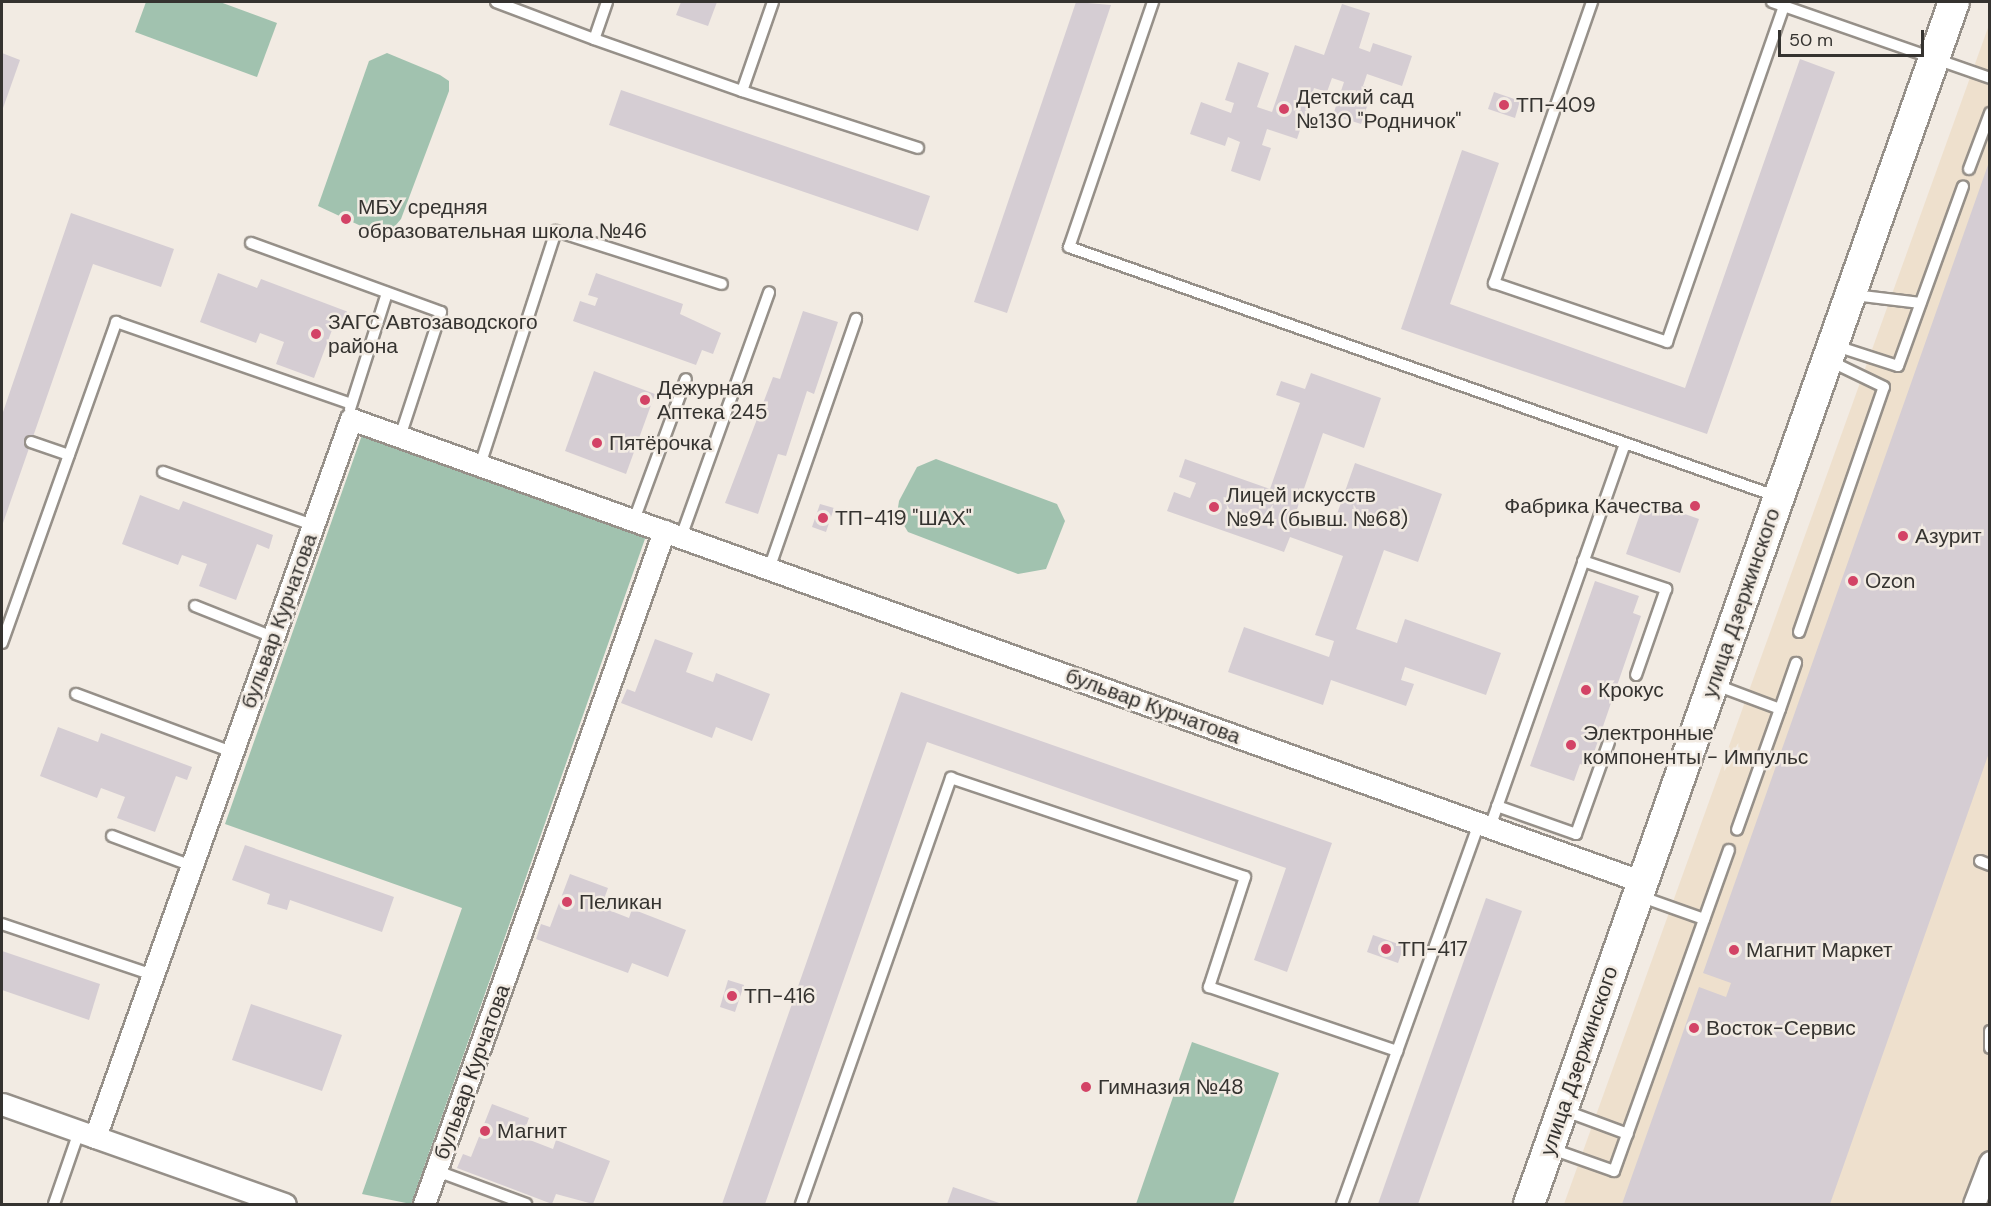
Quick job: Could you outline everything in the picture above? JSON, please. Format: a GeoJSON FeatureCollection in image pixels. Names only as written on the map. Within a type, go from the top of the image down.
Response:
{"type":"FeatureCollection","features":[{"type":"Feature","properties":{"kind":"main road","name":"улица Дзержинского"},"geometry":{"type":"LineString","coordinates":[[1529,1204],[1954,2]]}},
{"type":"Feature","properties":{"kind":"street","name":"бульвар Курчатова"},"geometry":{"type":"LineString","coordinates":[[87,1135],[153,975],[313,525],[350,411],[400,437],[1484,825],[1640,889]]}},
{"type":"Feature","properties":{"kind":"street","name":"бульвар Курчатова"},"geometry":{"type":"LineString","coordinates":[[424,1204],[672,534]]}},
{"type":"Feature","properties":{"kind":"street"},"geometry":{"type":"LineString","coordinates":[[2,1104],[285,1204]]}},
{"type":"Feature","properties":{"kind":"street"},"geometry":{"type":"LineString","coordinates":[[1974,1204],[1989,1162]]}},
{"type":"Feature","properties":{"kind":"lane"},"geometry":{"type":"LineString","coordinates":[[496,2],[742,91],[918,148]]}},
{"type":"Feature","properties":{"kind":"lane"},"geometry":{"type":"LineString","coordinates":[[594,39],[607,2]]}},
{"type":"Feature","properties":{"kind":"lane"},"geometry":{"type":"LineString","coordinates":[[742,91],[773,2]]}},
{"type":"Feature","properties":{"kind":"lane"},"geometry":{"type":"LineString","coordinates":[[1153,2],[1069,247],[1779,497]]}},
{"type":"Feature","properties":{"kind":"lane"},"geometry":{"type":"LineString","coordinates":[[1592,2],[1494,282],[1667,342],[1784,6]]}},
{"type":"Feature","properties":{"kind":"lane"},"geometry":{"type":"LineString","coordinates":[[1772,2],[1989,78]]}},
{"type":"Feature","properties":{"kind":"lane"},"geometry":{"type":"LineString","coordinates":[[1969,169],[1989,113]]}},
{"type":"Feature","properties":{"kind":"lane"},"geometry":{"type":"LineString","coordinates":[[1830,352],[1898,366],[1963,186]]}},
{"type":"Feature","properties":{"kind":"lane"},"geometry":{"type":"LineString","coordinates":[[480,465],[556,231],[722,284]]}},
{"type":"Feature","properties":{"kind":"lane"},"geometry":{"type":"LineString","coordinates":[[251,243],[441,312],[400,437]]}},
{"type":"Feature","properties":{"kind":"lane"},"geometry":{"type":"LineString","coordinates":[[672,534],[769,292]]}},
{"type":"Feature","properties":{"kind":"lane"},"geometry":{"type":"LineString","coordinates":[[2,643],[116,322],[350,411],[387,293]]}},
{"type":"Feature","properties":{"kind":"lane"},"geometry":{"type":"LineString","coordinates":[[1850,294],[1921,303]]}},
{"type":"Feature","properties":{"kind":"lane"},"geometry":{"type":"LineString","coordinates":[[769,569],[856,320]]}},
{"type":"Feature","properties":{"kind":"lane"},"geometry":{"type":"LineString","coordinates":[[1799,632],[1884,387],[1830,352]]}},
{"type":"Feature","properties":{"kind":"lane"},"geometry":{"type":"LineString","coordinates":[[634,520],[686,379]]}},
{"type":"Feature","properties":{"kind":"lane"},"geometry":{"type":"LineString","coordinates":[[31,442],[69,455]]}},
{"type":"Feature","properties":{"kind":"lane"},"geometry":{"type":"LineString","coordinates":[[1342,1204],[1397,1050],[1484,825],[1497,806],[1625,443]]}},
{"type":"Feature","properties":{"kind":"lane"},"geometry":{"type":"LineString","coordinates":[[163,472],[313,525]]}},
{"type":"Feature","properties":{"kind":"lane"},"geometry":{"type":"LineString","coordinates":[[1583,561],[1666,589],[1636,675]]}},
{"type":"Feature","properties":{"kind":"lane"},"geometry":{"type":"LineString","coordinates":[[195,606],[273,637]]}},
{"type":"Feature","properties":{"kind":"lane"},"geometry":{"type":"LineString","coordinates":[[1737,830],[1796,663]]}},
{"type":"Feature","properties":{"kind":"lane"},"geometry":{"type":"LineString","coordinates":[[1713,684],[1780,709]]}},
{"type":"Feature","properties":{"kind":"lane"},"geometry":{"type":"LineString","coordinates":[[76,694],[232,752]]}},
{"type":"Feature","properties":{"kind":"lane"},"geometry":{"type":"LineString","coordinates":[[1497,806],[1576,834],[1610,742]]}},
{"type":"Feature","properties":{"kind":"lane"},"geometry":{"type":"LineString","coordinates":[[801,1204],[951,778],[1245,878],[1209,987],[1397,1050]]}},
{"type":"Feature","properties":{"kind":"lane"},"geometry":{"type":"LineString","coordinates":[[112,836],[192,866]]}},
{"type":"Feature","properties":{"kind":"lane"},"geometry":{"type":"LineString","coordinates":[[1549,1148],[1614,1171],[1729,850]]}},
{"type":"Feature","properties":{"kind":"lane"},"geometry":{"type":"LineString","coordinates":[[1640,889],[1704,919]]}},
{"type":"Feature","properties":{"kind":"lane"},"geometry":{"type":"LineString","coordinates":[[2,924],[153,975]]}},
{"type":"Feature","properties":{"kind":"lane"},"geometry":{"type":"LineString","coordinates":[[1989,1030],[1989,1048]]}},
{"type":"Feature","properties":{"kind":"lane"},"geometry":{"type":"LineString","coordinates":[[1562,1110],[1628,1134]]}},
{"type":"Feature","properties":{"kind":"lane"},"geometry":{"type":"LineString","coordinates":[[54,1204],[87,1135]]}},
{"type":"Feature","properties":{"kind":"lane"},"geometry":{"type":"LineString","coordinates":[[437,1171],[526,1204]]}},
{"type":"Feature","properties":{"kind":"shaded area"},"geometry":{"type":"Polygon","coordinates":[[[1989,25],[1989,1204],[1564,1204],[1989,25]]]}},
{"type":"Feature","properties":{"kind":"green space"},"geometry":{"type":"Polygon","coordinates":[[[146,2],[220,2],[277,23],[257,77],[135,32],[146,2]]]}},
{"type":"Feature","properties":{"kind":"green space"},"geometry":{"type":"Polygon","coordinates":[[[387,53],[440,75],[449,81],[449,91],[401,219],[390,232],[376,233],[318,206],[369,61],[387,53]]]}},
{"type":"Feature","properties":{"kind":"green space"},"geometry":{"type":"Polygon","coordinates":[[[362,435],[646,536],[411,1204],[362,1194],[462,908],[225,824],[362,435]]]}},
{"type":"Feature","properties":{"kind":"green space"},"geometry":{"type":"Polygon","coordinates":[[[936,459],[1057,504],[1065,521],[1046,569],[1018,574],[908,532],[897,514],[899,501],[917,467],[936,459]]]}},
{"type":"Feature","properties":{"kind":"green space"},"geometry":{"type":"Polygon","coordinates":[[[1192,1042],[1279,1073],[1233,1204],[1136,1204],[1192,1042]]]}},
{"type":"Feature","properties":{"kind":"building"},"geometry":{"type":"Polygon","coordinates":[[[681,2],[717,2],[708,26],[676,15],[681,2]]]}},
{"type":"Feature","properties":{"kind":"building"},"geometry":{"type":"Polygon","coordinates":[[[1076,2],[1111,5],[1007,313],[974,302],[1076,2]]]}},
{"type":"Feature","properties":{"kind":"building"},"geometry":{"type":"Polygon","coordinates":[[[1342,4],[1370,13],[1359,48],[1370,52],[1373,43],[1412,56],[1402,86],[1367,74],[1363,86],[1373,89],[1361,124],[1333,115],[1344,82],[1332,78],[1327,92],[1314,88],[1297,139],[1267,129],[1262,145],[1271,148],[1260,181],[1231,171],[1240,142],[1228,137],[1225,146],[1190,134],[1201,102],[1231,113],[1234,103],[1225,100],[1238,62],[1269,73],[1257,107],[1272,112],[1295,45],[1324,55],[1342,4]]]}},
{"type":"Feature","properties":{"kind":"building"},"geometry":{"type":"Polygon","coordinates":[[[2,53],[20,60],[2,111],[2,53]]]}},
{"type":"Feature","properties":{"kind":"building"},"geometry":{"type":"Polygon","coordinates":[[[1800,59],[1835,72],[1707,434],[1401,329],[1462,150],[1499,163],[1450,304],[1685,388],[1800,59]]]}},
{"type":"Feature","properties":{"kind":"building"},"geometry":{"type":"Polygon","coordinates":[[[621,90],[930,196],[918,231],[609,125],[621,90]]]}},
{"type":"Feature","properties":{"kind":"building","name":"ТП-409"},"geometry":{"type":"Polygon","coordinates":[[[1494,92],[1520,101],[1515,118],[1488,109],[1494,92]]]}},
{"type":"Feature","properties":{"kind":"building"},"geometry":{"type":"Polygon","coordinates":[[[1989,162],[1990,750],[1830,1204],[1622,1204],[1699,987],[1726,997],[1731,983],[1703,973],[1989,162]]]}},
{"type":"Feature","properties":{"kind":"building"},"geometry":{"type":"Polygon","coordinates":[[[71,213],[174,249],[161,287],[93,264],[2,526],[2,415],[71,213]]]}},
{"type":"Feature","properties":{"kind":"building"},"geometry":{"type":"Polygon","coordinates":[[[218,273],[257,288],[261,279],[351,313],[346,326],[335,322],[314,378],[276,364],[284,342],[260,333],[256,343],[200,322],[218,273]]]}},
{"type":"Feature","properties":{"kind":"building"},"geometry":{"type":"Polygon","coordinates":[[[596,273],[683,304],[680,314],[721,333],[713,354],[702,350],[696,365],[573,321],[580,301],[595,306],[598,298],[588,295],[596,273]]]}},
{"type":"Feature","properties":{"kind":"building"},"geometry":{"type":"Polygon","coordinates":[[[803,311],[838,322],[814,394],[807,391],[786,456],[778,454],[758,514],[725,503],[773,377],[780,379],[803,311]]]}},
{"type":"Feature","properties":{"kind":"building"},"geometry":{"type":"Polygon","coordinates":[[[594,371],[655,394],[626,474],[565,451],[594,371]]]}},
{"type":"Feature","properties":{"kind":"building"},"geometry":{"type":"Polygon","coordinates":[[[1311,373],[1381,398],[1364,448],[1323,433],[1294,518],[1331,531],[1355,463],[1442,494],[1418,562],[1384,550],[1356,629],[1397,643],[1405,619],[1501,653],[1486,695],[1405,667],[1401,680],[1414,684],[1406,706],[1331,680],[1323,705],[1228,672],[1244,627],[1329,657],[1334,641],[1315,635],[1343,556],[1290,537],[1284,552],[1167,511],[1174,492],[1190,498],[1196,483],[1179,477],[1185,459],[1270,489],[1300,403],[1276,395],[1281,381],[1305,389],[1311,373]]]}},
{"type":"Feature","properties":{"kind":"building"},"geometry":{"type":"Polygon","coordinates":[[[140,495],[179,510],[183,501],[273,535],[269,549],[257,544],[236,600],[199,586],[207,564],[182,555],[178,565],[122,544],[140,495]]]}},
{"type":"Feature","properties":{"kind":"building"},"geometry":{"type":"Polygon","coordinates":[[[1645,500],[1699,519],[1680,573],[1626,554],[1645,500]]]}},
{"type":"Feature","properties":{"kind":"building","name":"ТП-419 \"ШАХ\""},"geometry":{"type":"Polygon","coordinates":[[[820,504],[834,508],[826,532],[812,527],[820,504]]]}},
{"type":"Feature","properties":{"kind":"building","name":"Крокус"},"geometry":{"type":"Polygon","coordinates":[[[1595,581],[1639,596],[1633,613],[1641,616],[1589,767],[1580,764],[1574,781],[1530,766],[1595,581]]]}},
{"type":"Feature","properties":{"kind":"building"},"geometry":{"type":"Polygon","coordinates":[[[655,639],[693,653],[686,672],[713,682],[716,673],[770,694],[752,741],[716,727],[712,738],[621,703],[627,689],[635,692],[655,639]]]}},
{"type":"Feature","properties":{"kind":"building"},"geometry":{"type":"Polygon","coordinates":[[[901,692],[1332,843],[1287,972],[1254,960],[1286,868],[927,742],[765,1204],[722,1204],[901,692]]]}},
{"type":"Feature","properties":{"kind":"building"},"geometry":{"type":"Polygon","coordinates":[[[58,727],[98,742],[101,733],[192,767],[187,780],[176,776],[155,832],[117,818],[125,797],[101,788],[97,798],[40,776],[58,727]]]}},
{"type":"Feature","properties":{"kind":"building"},"geometry":{"type":"Polygon","coordinates":[[[245,845],[394,897],[382,932],[290,900],[287,910],[267,904],[270,894],[232,880],[245,845]]]}},
{"type":"Feature","properties":{"kind":"building"},"geometry":{"type":"Polygon","coordinates":[[[570,874],[608,888],[601,907],[629,918],[632,909],[686,930],[668,977],[632,963],[628,973],[536,939],[541,924],[550,927],[570,874]]]}},
{"type":"Feature","properties":{"kind":"building"},"geometry":{"type":"Polygon","coordinates":[[[1486,898],[1522,911],[1418,1204],[1378,1204],[1486,898]]]}},
{"type":"Feature","properties":{"kind":"building","name":"ТП-417"},"geometry":{"type":"Polygon","coordinates":[[[1373,935],[1404,946],[1398,963],[1367,952],[1373,935]]]}},
{"type":"Feature","properties":{"kind":"building"},"geometry":{"type":"Polygon","coordinates":[[[2,951],[100,984],[89,1020],[2,990],[2,951]]]}},
{"type":"Feature","properties":{"kind":"building","name":"ТП-416"},"geometry":{"type":"Polygon","coordinates":[[[728,980],[744,985],[735,1012],[720,1007],[728,980]]]}},
{"type":"Feature","properties":{"kind":"building"},"geometry":{"type":"Polygon","coordinates":[[[251,1004],[342,1035],[322,1091],[232,1060],[251,1004]]]}},
{"type":"Feature","properties":{"kind":"building"},"geometry":{"type":"Polygon","coordinates":[[[492,1104],[529,1118],[522,1137],[553,1149],[556,1140],[610,1161],[593,1204],[556,1194],[552,1204],[457,1168],[463,1154],[471,1157],[492,1104]]]}},
{"type":"Feature","properties":{"kind":"building"},"geometry":{"type":"Polygon","coordinates":[[[953,1187],[1002,1204],[947,1204],[953,1187]]]}},
{"type":"Feature","properties":{"kind":"place","name":"ТП-409"},"geometry":{"type":"Point","coordinates":[1504,105]}},
{"type":"Feature","properties":{"kind":"place","name":"Детский сад №130 \"Родничок\""},"geometry":{"type":"Point","coordinates":[1284,109]}},
{"type":"Feature","properties":{"kind":"place","name":"МБУ средняя образовательная школа №46"},"geometry":{"type":"Point","coordinates":[346,219]}},
{"type":"Feature","properties":{"kind":"place","name":"ЗАГС Автозаводского района"},"geometry":{"type":"Point","coordinates":[316,334]}},
{"type":"Feature","properties":{"kind":"place","name":"Дежурная Аптека 245"},"geometry":{"type":"Point","coordinates":[645,400]}},
{"type":"Feature","properties":{"kind":"place","name":"Пятёрочка"},"geometry":{"type":"Point","coordinates":[597,443]}},
{"type":"Feature","properties":{"kind":"place","name":"Фабрика Качества"},"geometry":{"type":"Point","coordinates":[1695,506]}},
{"type":"Feature","properties":{"kind":"place","name":"Лицей искусств №94 (бывш. №68)"},"geometry":{"type":"Point","coordinates":[1214,507]}},
{"type":"Feature","properties":{"kind":"place","name":"ТП-419 \"ШАХ\""},"geometry":{"type":"Point","coordinates":[823,518]}},
{"type":"Feature","properties":{"kind":"place","name":"Азурит"},"geometry":{"type":"Point","coordinates":[1903,536]}},
{"type":"Feature","properties":{"kind":"place","name":"Ozon"},"geometry":{"type":"Point","coordinates":[1853,581]}},
{"type":"Feature","properties":{"kind":"place","name":"Крокус"},"geometry":{"type":"Point","coordinates":[1586,690]}},
{"type":"Feature","properties":{"kind":"place","name":"Электронные компоненты - Импульс"},"geometry":{"type":"Point","coordinates":[1571,745]}},
{"type":"Feature","properties":{"kind":"place","name":"Пеликан"},"geometry":{"type":"Point","coordinates":[567,902]}},
{"type":"Feature","properties":{"kind":"place","name":"ТП-417"},"geometry":{"type":"Point","coordinates":[1386,949]}},
{"type":"Feature","properties":{"kind":"place","name":"Магнит Маркет"},"geometry":{"type":"Point","coordinates":[1734,950]}},
{"type":"Feature","properties":{"kind":"place","name":"ТП-416"},"geometry":{"type":"Point","coordinates":[732,996]}},
{"type":"Feature","properties":{"kind":"place","name":"Восток-Сервис"},"geometry":{"type":"Point","coordinates":[1694,1028]}},
{"type":"Feature","properties":{"kind":"place","name":"Гимназия №48"},"geometry":{"type":"Point","coordinates":[1086,1087]}},
{"type":"Feature","properties":{"kind":"place","name":"Магнит"},"geometry":{"type":"Point","coordinates":[485,1131]}}]}
